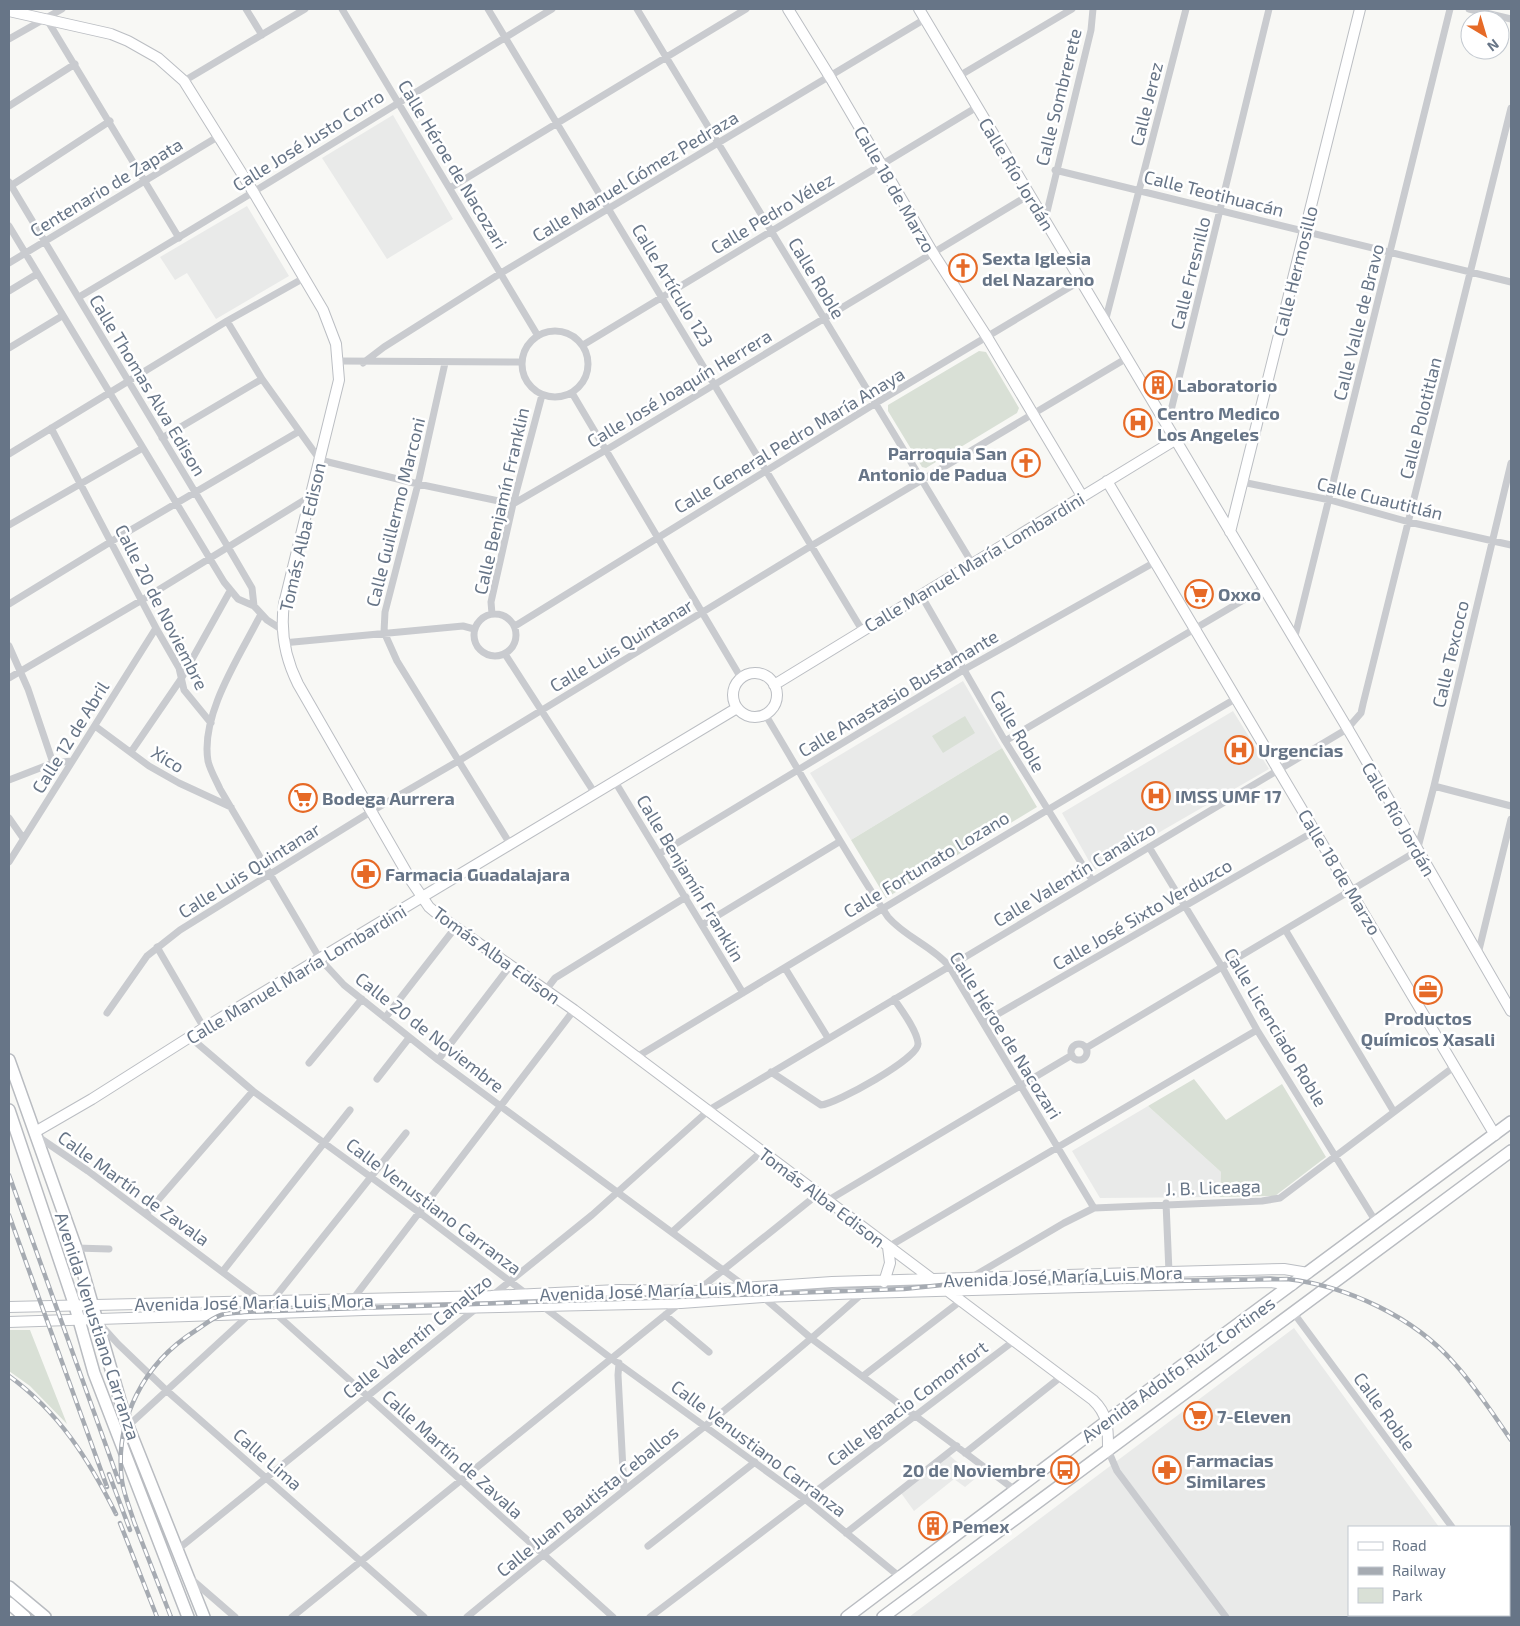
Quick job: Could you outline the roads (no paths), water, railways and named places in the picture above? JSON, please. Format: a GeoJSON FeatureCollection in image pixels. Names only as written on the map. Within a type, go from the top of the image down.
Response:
{"type":"FeatureCollection","features":[{"type":"Feature","properties":{"kind":"main road","name":"Avenida Venustiano Carranza"},"geometry":{"type":"LineString","coordinates":[[9,1060],[76,1248],[115,1390],[204,1617]]}},
{"type":"Feature","properties":{"kind":"main road","name":"Avenida Venustiano Carranza"},"geometry":{"type":"LineString","coordinates":[[9,1110],[75,1306],[94,1373],[188,1617]]}},
{"type":"Feature","properties":{"kind":"main road","name":"Avenida Adolfo Ruíz Cortines"},"geometry":{"type":"LineString","coordinates":[[846,1617],[1511,1122]]}},
{"type":"Feature","properties":{"kind":"main road","name":"Avenida Adolfo Ruíz Cortines"},"geometry":{"type":"LineString","coordinates":[[883,1617],[1511,1151]]}},
{"type":"Feature","properties":{"kind":"main road"},"geometry":{"type":"LineString","coordinates":[[9,1587],[45,1617]]}},
{"type":"Feature","properties":{"kind":"main road"},"geometry":{"type":"LineString","coordinates":[[9,1603],[25,1617]]}},
{"type":"Feature","properties":{"kind":"street"},"geometry":{"type":"LineString","coordinates":[[9,39],[44,14],[62,9]]}},
{"type":"Feature","properties":{"kind":"street"},"geometry":{"type":"LineString","coordinates":[[246,9],[262,35]]}},
{"type":"Feature","properties":{"kind":"street"},"geometry":{"type":"LineString","coordinates":[[184,81],[305,9]]}},
{"type":"Feature","properties":{"kind":"street","name":"Calle Héroe de Nacozari"},"geometry":{"type":"LineString","coordinates":[[342,9],[538,336]]}},
{"type":"Feature","properties":{"kind":"street","name":"Calle Artículo 123"},"geometry":{"type":"LineString","coordinates":[[488,9],[716,384],[766,472],[862,630]]}},
{"type":"Feature","properties":{"kind":"street","name":"Calle José Justo Corro"},"geometry":{"type":"LineString","coordinates":[[79,297],[254,193],[398,102],[552,9]]}},
{"type":"Feature","properties":{"kind":"street","name":"Calle Roble"},"geometry":{"type":"LineString","coordinates":[[637,9],[876,403],[921,482],[972,563]]}},
{"type":"Feature","properties":{"kind":"street"},"geometry":{"type":"LineString","coordinates":[[450,188],[746,9]]}},
{"type":"Feature","properties":{"kind":"street","name":"Calle 18 de Marzo"},"geometry":{"type":"LineString","coordinates":[[788,9],[933,253],[1033,412],[1082,496]]}},
{"type":"Feature","properties":{"kind":"street","name":"Calle Río Jordán"},"geometry":{"type":"LineString","coordinates":[[919,9],[1510,1006]]}},
{"type":"Feature","properties":{"kind":"street"},"geometry":{"type":"LineString","coordinates":[[959,76],[1072,9]]}},
{"type":"Feature","properties":{"kind":"street","name":"Calle Sombrerete"},"geometry":{"type":"LineString","coordinates":[[1044,221],[1055,170],[1091,30],[1092,9]]}},
{"type":"Feature","properties":{"kind":"street","name":"Calle Jerez"},"geometry":{"type":"LineString","coordinates":[[1105,322],[1186,9]]}},
{"type":"Feature","properties":{"kind":"street","name":"Calle Fresnillo"},"geometry":{"type":"LineString","coordinates":[[1167,428],[1269,9]]}},
{"type":"Feature","properties":{"kind":"street","name":"Calle Hermosillo"},"geometry":{"type":"LineString","coordinates":[[1230,532],[1360,9]]}},
{"type":"Feature","properties":{"kind":"street","name":"Calle Valle de Bravo"},"geometry":{"type":"LineString","coordinates":[[1294,642],[1450,9]]}},
{"type":"Feature","properties":{"kind":"street"},"geometry":{"type":"LineString","coordinates":[[1470,9],[1511,19]]}},
{"type":"Feature","properties":{"kind":"street","name":"Tomás Alba Edison"},"geometry":{"type":"LineString","coordinates":[[9,11],[44,14],[128,41],[158,58],[184,81],[254,193],[330,326],[339,361],[335,398],[284,604],[281,629],[291,671],[422,898],[455,928],[574,1010],[635,1058],[709,1110],[888,1247],[1015,1340],[1100,1406],[1107,1421]]}},
{"type":"Feature","properties":{"kind":"street"},"geometry":{"type":"LineString","coordinates":[[44,14],[179,238]]}},
{"type":"Feature","properties":{"kind":"street","name":"Calle Manuel Gómez Pedraza"},"geometry":{"type":"LineString","coordinates":[[363,363],[384,347],[501,273],[925,19]]}},
{"type":"Feature","properties":{"kind":"street"},"geometry":{"type":"LineString","coordinates":[[9,106],[75,64]]}},
{"type":"Feature","properties":{"kind":"street","name":"Calle Pedro Vélez"},"geometry":{"type":"LineString","coordinates":[[583,345],[977,106]]}},
{"type":"Feature","properties":{"kind":"street","name":"Calle Polotitlan"},"geometry":{"type":"LineString","coordinates":[[1347,729],[1361,712],[1410,522],[1511,108]]}},
{"type":"Feature","properties":{"kind":"street"},"geometry":{"type":"LineString","coordinates":[[9,185],[110,121]]}},
{"type":"Feature","properties":{"kind":"street","name":"Centenario de Zapata"},"geometry":{"type":"LineString","coordinates":[[9,263],[146,182],[219,136]]}},
{"type":"Feature","properties":{"kind":"street","name":"Calle Teotihuacán"},"geometry":{"type":"LineString","coordinates":[[1055,170],[1221,209],[1511,282]]}},
{"type":"Feature","properties":{"kind":"street","name":"Calle Thomas Alva Edison"},"geometry":{"type":"LineString","coordinates":[[9,185],[79,297],[252,588],[254,606],[261,614],[281,629]]}},
{"type":"Feature","properties":{"kind":"street","name":"Calle José Joaquín Herrera"},"geometry":{"type":"LineString","coordinates":[[513,504],[1029,196]]}},
{"type":"Feature","properties":{"kind":"street","name":"Calle Thomas Alva Edison"},"geometry":{"type":"LineString","coordinates":[[9,226],[208,559],[230,591],[244,604],[254,606]]}},
{"type":"Feature","properties":{"kind":"street"},"geometry":{"type":"LineString","coordinates":[[9,291],[37,274]]}},
{"type":"Feature","properties":{"kind":"street"},"geometry":{"type":"LineString","coordinates":[[9,454],[228,321],[304,278]]}},
{"type":"Feature","properties":{"kind":"street","name":"Calle General Pedro María Anaya"},"geometry":{"type":"LineString","coordinates":[[515,626],[876,403],[1080,281]]}},
{"type":"Feature","properties":{"kind":"street"},"geometry":{"type":"LineString","coordinates":[[9,348],[62,316]]}},
{"type":"Feature","properties":{"kind":"street"},"geometry":{"type":"LineString","coordinates":[[228,321],[262,380],[320,460],[418,484],[513,504]]}},
{"type":"Feature","properties":{"kind":"street"},"geometry":{"type":"LineString","coordinates":[[552,331],[567,333],[583,345],[588,355],[589,366],[586,377],[572,393],[557,397],[542,394],[527,381],[522,362],[527,347],[538,336],[552,331]]}},
{"type":"Feature","properties":{"kind":"street","name":"Calle Luis Quintanar"},"geometry":{"type":"LineString","coordinates":[[107,1014],[138,966],[157,947],[269,874],[542,711],[811,546],[921,482],[1033,412],[1127,358]]}},
{"type":"Feature","properties":{"kind":"street"},"geometry":{"type":"LineString","coordinates":[[339,361],[363,363],[394,361],[445,363],[522,362]]}},
{"type":"Feature","properties":{"kind":"street","name":"Calle Guillermo Marconi"},"geometry":{"type":"LineString","coordinates":[[445,363],[418,484],[387,600],[384,632],[397,661],[460,760],[510,844]]}},
{"type":"Feature","properties":{"kind":"street"},"geometry":{"type":"LineString","coordinates":[[162,438],[262,380]]}},
{"type":"Feature","properties":{"kind":"street"},"geometry":{"type":"LineString","coordinates":[[572,393],[704,612],[741,678]]}},
{"type":"Feature","properties":{"kind":"street","name":"Calle Benjamín Franklin"},"geometry":{"type":"LineString","coordinates":[[492,614],[491,602],[513,504],[542,394]]}},
{"type":"Feature","properties":{"kind":"street","name":"Calle 20 de Noviembre"},"geometry":{"type":"LineString","coordinates":[[51,428],[82,482],[156,628],[179,668],[184,690],[211,723],[208,762],[269,874],[320,959],[344,985],[409,1038],[617,1194],[746,1287]]}},
{"type":"Feature","properties":{"kind":"street"},"geometry":{"type":"LineString","coordinates":[[9,604],[174,504],[298,432]]}},
{"type":"Feature","properties":{"kind":"street","name":"Calle Manuel María Lombardini"},"geometry":{"type":"LineString","coordinates":[[774,685],[1175,440]]}},
{"type":"Feature","properties":{"kind":"street"},"geometry":{"type":"LineString","coordinates":[[9,525],[141,449]]}},
{"type":"Feature","properties":{"kind":"street","name":"Calle Texcoco"},"geometry":{"type":"LineString","coordinates":[[1417,851],[1511,463]]}},
{"type":"Feature","properties":{"kind":"street","name":"Calle 18 de Marzo"},"geometry":{"type":"LineString","coordinates":[[1107,481],[1495,1134]]}},
{"type":"Feature","properties":{"kind":"street","name":"Calle Cuautitlán"},"geometry":{"type":"LineString","coordinates":[[1242,482],[1330,500],[1410,522],[1511,545]]}},
{"type":"Feature","properties":{"kind":"street"},"geometry":{"type":"LineString","coordinates":[[9,678],[142,600],[312,496]]}},
{"type":"Feature","properties":{"kind":"street","name":"Calle Anastasio Bustamante"},"geometry":{"type":"LineString","coordinates":[[659,854],[965,669],[1155,562]]}},
{"type":"Feature","properties":{"kind":"street"},"geometry":{"type":"LineString","coordinates":[[1005,741],[1262,590]]}},
{"type":"Feature","properties":{"kind":"street"},"geometry":{"type":"LineString","coordinates":[[131,752],[181,679],[230,591]]}},
{"type":"Feature","properties":{"kind":"street","name":"Calle Roble"},"geometry":{"type":"LineString","coordinates":[[921,595],[1005,741],[1092,880]]}},
{"type":"Feature","properties":{"kind":"street"},"geometry":{"type":"LineString","coordinates":[[211,723],[222,692],[261,614]]}},
{"type":"Feature","properties":{"kind":"street"},"geometry":{"type":"LineString","coordinates":[[492,614],[505,616],[515,626],[516,639],[514,645],[505,654],[491,656],[479,649],[473,636],[474,629],[482,618],[492,614]]}},
{"type":"Feature","properties":{"kind":"street"},"geometry":{"type":"LineString","coordinates":[[284,643],[463,626],[474,629]]}},
{"type":"Feature","properties":{"kind":"street","name":"Calle 12 de Abril"},"geometry":{"type":"LineString","coordinates":[[9,862],[156,628]]}},
{"type":"Feature","properties":{"kind":"street"},"geometry":{"type":"LineString","coordinates":[[9,646],[28,689],[53,763]]}},
{"type":"Feature","properties":{"kind":"street"},"geometry":{"type":"LineString","coordinates":[[505,654],[594,792]]}},
{"type":"Feature","properties":{"kind":"street"},"geometry":{"type":"LineString","coordinates":[[751,674],[762,675],[774,685],[776,698],[774,705],[765,714],[749,716],[737,708],[733,695],[734,689],[741,678],[751,674]]}},
{"type":"Feature","properties":{"kind":"street","name":"Calle Fortunato Lozano"},"geometry":{"type":"LineString","coordinates":[[635,1058],[1046,809],[1235,699]]}},
{"type":"Feature","properties":{"kind":"street","name":"Calle Manuel María Lombardini"},"geometry":{"type":"LineString","coordinates":[[35,1133],[191,1038],[204,1028],[422,898],[594,792],[737,708]]}},
{"type":"Feature","properties":{"kind":"street","name":"Calle Héroe de Nacozari"},"geometry":{"type":"LineString","coordinates":[[765,714],[799,769],[839,842],[882,908],[897,927],[939,954],[949,966],[1094,1208]]}},
{"type":"Feature","properties":{"kind":"street","name":"Xico"},"geometry":{"type":"LineString","coordinates":[[95,726],[148,766],[179,783],[232,807]]}},
{"type":"Feature","properties":{"kind":"street","name":"Calle Valentín Canalizo"},"geometry":{"type":"LineString","coordinates":[[177,1550],[617,1194],[709,1110],[1347,729]]}},
{"type":"Feature","properties":{"kind":"street"},"geometry":{"type":"LineString","coordinates":[[9,780],[53,763],[72,761]]}},
{"type":"Feature","properties":{"kind":"street","name":"Calle Benjamín Franklin"},"geometry":{"type":"LineString","coordinates":[[614,780],[743,993]]}},
{"type":"Feature","properties":{"kind":"street"},"geometry":{"type":"LineString","coordinates":[[1434,786],[1511,806]]}},
{"type":"Feature","properties":{"kind":"street"},"geometry":{"type":"LineString","coordinates":[[9,818],[23,838]]}},
{"type":"Feature","properties":{"kind":"street"},"geometry":{"type":"LineString","coordinates":[[1478,954],[1511,819]]}},
{"type":"Feature","properties":{"kind":"street","name":"Calle José Sixto Verduzco"},"geometry":{"type":"LineString","coordinates":[[984,1022],[1315,831]]}},
{"type":"Feature","properties":{"kind":"street"},"geometry":{"type":"LineString","coordinates":[[702,925],[839,842]]}},
{"type":"Feature","properties":{"kind":"street","name":"Calle Licenciado Roble"},"geometry":{"type":"LineString","coordinates":[[1149,847],[1186,906],[1257,1030],[1376,1222]]}},
{"type":"Feature","properties":{"kind":"street"},"geometry":{"type":"LineString","coordinates":[[827,1200],[1022,1087],[1072,1055],[1079,1060],[1084,1058],[1087,1053],[1086,1048],[1286,931],[1417,851]]}},
{"type":"Feature","properties":{"kind":"street"},"geometry":{"type":"LineString","coordinates":[[545,991],[555,978],[686,897]]}},
{"type":"Feature","properties":{"kind":"street"},"geometry":{"type":"LineString","coordinates":[[385,1018],[455,928]]}},
{"type":"Feature","properties":{"kind":"street"},"geometry":{"type":"LineString","coordinates":[[1286,931],[1394,1112]]}},
{"type":"Feature","properties":{"kind":"street"},"geometry":{"type":"LineString","coordinates":[[157,947],[204,1028]]}},
{"type":"Feature","properties":{"kind":"street"},"geometry":{"type":"LineString","coordinates":[[438,1060],[510,966]]}},
{"type":"Feature","properties":{"kind":"street"},"geometry":{"type":"LineString","coordinates":[[785,968],[828,1038]]}},
{"type":"Feature","properties":{"kind":"street"},"geometry":{"type":"LineString","coordinates":[[309,1063],[362,999]]}},
{"type":"Feature","properties":{"kind":"street"},"geometry":{"type":"LineString","coordinates":[[771,1072],[822,1105],[829,1104],[851,1093],[900,1063],[917,1049],[916,1036],[894,999]]}},
{"type":"Feature","properties":{"kind":"street"},"geometry":{"type":"LineString","coordinates":[[354,1299],[574,1010]]}},
{"type":"Feature","properties":{"kind":"street"},"geometry":{"type":"LineString","coordinates":[[884,1282],[890,1263],[888,1247],[1257,1030]]}},
{"type":"Feature","properties":{"kind":"street","name":"Calle Venustiano Carranza"},"geometry":{"type":"LineString","coordinates":[[191,1038],[253,1090],[420,1213],[612,1359],[805,1499],[900,1577]]}},
{"type":"Feature","properties":{"kind":"street"},"geometry":{"type":"LineString","coordinates":[[377,1079],[409,1038]]}},
{"type":"Feature","properties":{"kind":"street","name":"J. B. Liceaga"},"geometry":{"type":"LineString","coordinates":[[950,1291],[1064,1223],[1094,1208],[1166,1203],[1274,1200],[1287,1194],[1455,1066]]}},
{"type":"Feature","properties":{"kind":"street"},"geometry":{"type":"LineString","coordinates":[[146,1214],[253,1090]]}},
{"type":"Feature","properties":{"kind":"street"},"geometry":{"type":"LineString","coordinates":[[223,1271],[350,1110]]}},
{"type":"Feature","properties":{"kind":"street","name":"Calle Martín de Zavala"},"geometry":{"type":"LineString","coordinates":[[35,1133],[223,1271],[267,1301]]}},
{"type":"Feature","properties":{"kind":"street"},"geometry":{"type":"LineString","coordinates":[[267,1301],[372,1178],[406,1133]]}},
{"type":"Feature","properties":{"kind":"street"},"geometry":{"type":"LineString","coordinates":[[672,1232],[762,1151]]}},
{"type":"Feature","properties":{"kind":"street"},"geometry":{"type":"LineString","coordinates":[[697,1291],[818,1194]]}},
{"type":"Feature","properties":{"kind":"street"},"geometry":{"type":"LineString","coordinates":[[1166,1203],[1168,1272]]}},
{"type":"Feature","properties":{"kind":"street"},"geometry":{"type":"LineString","coordinates":[[76,1248],[109,1249]]}},
{"type":"Feature","properties":{"kind":"street","name":"Avenida José María Luis Mora"},"geometry":{"type":"LineString","coordinates":[[9,1307],[528,1295],[618,1290],[697,1291],[746,1287],[973,1277],[1284,1269],[1308,1273]]}},
{"type":"Feature","properties":{"kind":"street","name":"Avenida José María Luis Mora"},"geometry":{"type":"LineString","coordinates":[[9,1322],[274,1312],[681,1303],[863,1293],[1270,1282],[1292,1285]]}},
{"type":"Feature","properties":{"kind":"street","name":"Calle Juan Bautista Ceballos"},"geometry":{"type":"LineString","coordinates":[[467,1617],[542,1554],[812,1339],[863,1293]]}},
{"type":"Feature","properties":{"kind":"street"},"geometry":{"type":"LineString","coordinates":[[763,1297],[812,1339],[1015,1490]]}},
{"type":"Feature","properties":{"kind":"street"},"geometry":{"type":"LineString","coordinates":[[863,1376],[962,1300]]}},
{"type":"Feature","properties":{"kind":"street"},"geometry":{"type":"LineString","coordinates":[[292,1617],[460,1479],[681,1303]]}},
{"type":"Feature","properties":{"kind":"street","name":"Calle Martín de Zavala"},"geometry":{"type":"LineString","coordinates":[[274,1312],[612,1617]]}},
{"type":"Feature","properties":{"kind":"street","name":"Calle Roble"},"geometry":{"type":"LineString","coordinates":[[1293,1312],[1451,1526]]}},
{"type":"Feature","properties":{"kind":"street"},"geometry":{"type":"LineString","coordinates":[[120,1442],[128,1426],[250,1314]]}},
{"type":"Feature","properties":{"kind":"street"},"geometry":{"type":"LineString","coordinates":[[665,1315],[709,1352]]}},
{"type":"Feature","properties":{"kind":"street","name":"Calle Lima"},"geometry":{"type":"LineString","coordinates":[[97,1319],[118,1344],[166,1390],[424,1617]]}},
{"type":"Feature","properties":{"kind":"street","name":"Calle Ignacio Comonfort"},"geometry":{"type":"LineString","coordinates":[[650,1617],[1015,1340]]}},
{"type":"Feature","properties":{"kind":"street"},"geometry":{"type":"LineString","coordinates":[[619,1363],[624,1489]]}},
{"type":"Feature","properties":{"kind":"street"},"geometry":{"type":"LineString","coordinates":[[965,1453],[1062,1376]]}},
{"type":"Feature","properties":{"kind":"street"},"geometry":{"type":"LineString","coordinates":[[1107,1421],[1108,1450],[1117,1471],[1226,1617]]}},
{"type":"Feature","properties":{"kind":"street"},"geometry":{"type":"LineString","coordinates":[[846,1533],[957,1446]]}},
{"type":"Feature","properties":{"kind":"street"},"geometry":{"type":"LineString","coordinates":[[648,1546],[755,1462]]}},
{"type":"Feature","properties":{"kind":"street"},"geometry":{"type":"LineString","coordinates":[[187,1575],[235,1617]]}},
{"type":"Feature","properties":{"kind":"railway"},"geometry":{"type":"LineString","coordinates":[[9,1175],[119,1482]]}},
{"type":"Feature","properties":{"kind":"railway"},"geometry":{"type":"LineString","coordinates":[[9,1215],[107,1487]]}},
{"type":"Feature","properties":{"kind":"railway"},"geometry":{"type":"LineString","coordinates":[[135,1525],[123,1486],[121,1458],[123,1436],[128,1415],[136,1395],[147,1376],[177,1344],[218,1316],[244,1312],[904,1289],[942,1285],[1287,1279],[1310,1283],[1356,1297],[1378,1306],[1419,1331],[1438,1346],[1462,1372],[1511,1440]]}},
{"type":"Feature","properties":{"kind":"railway"},"geometry":{"type":"LineString","coordinates":[[9,1376],[27,1390],[58,1421],[95,1475],[116,1514]]}},
{"type":"Feature","properties":{"kind":"railway"},"geometry":{"type":"LineString","coordinates":[[109,1474],[130,1530]]}},
{"type":"Feature","properties":{"kind":"railway"},"geometry":{"type":"LineString","coordinates":[[133,1519],[171,1617]]}},
{"type":"Feature","properties":{"kind":"railway"},"geometry":{"type":"LineString","coordinates":[[120,1523],[157,1617]]}},
{"type":"Feature","properties":{"kind":"place","name":"Sexta Iglesia del Nazareno"},"geometry":{"type":"Point","coordinates":[963,268]}},
{"type":"Feature","properties":{"kind":"place","name":"Laboratorio"},"geometry":{"type":"Point","coordinates":[1158,385]}},
{"type":"Feature","properties":{"kind":"place","name":"Centro Medico Los Angeles"},"geometry":{"type":"Point","coordinates":[1138,423]}},
{"type":"Feature","properties":{"kind":"place","name":"Parroquia San Antonio de Padua"},"geometry":{"type":"Point","coordinates":[1026,463]}},
{"type":"Feature","properties":{"kind":"place","name":"Oxxo"},"geometry":{"type":"Point","coordinates":[1199,594]}},
{"type":"Feature","properties":{"kind":"place","name":"Urgencias"},"geometry":{"type":"Point","coordinates":[1239,750]}},
{"type":"Feature","properties":{"kind":"place","name":"IMSS UMF 17"},"geometry":{"type":"Point","coordinates":[1156,796]}},
{"type":"Feature","properties":{"kind":"place","name":"Bodega Aurrera"},"geometry":{"type":"Point","coordinates":[303,798]}},
{"type":"Feature","properties":{"kind":"place","name":"Farmacia Guadalajara"},"geometry":{"type":"Point","coordinates":[366,874]}},
{"type":"Feature","properties":{"kind":"place","name":"Productos Químicos Xasali"},"geometry":{"type":"Point","coordinates":[1428,990]}},
{"type":"Feature","properties":{"kind":"place","name":"7-Eleven"},"geometry":{"type":"Point","coordinates":[1198,1416]}},
{"type":"Feature","properties":{"kind":"place","name":"20 de Noviembre"},"geometry":{"type":"Point","coordinates":[1065,1470]}},
{"type":"Feature","properties":{"kind":"place","name":"Farmacias Similares"},"geometry":{"type":"Point","coordinates":[1167,1470]}},
{"type":"Feature","properties":{"kind":"place","name":"Pemex"},"geometry":{"type":"Point","coordinates":[933,1526]}}]}
